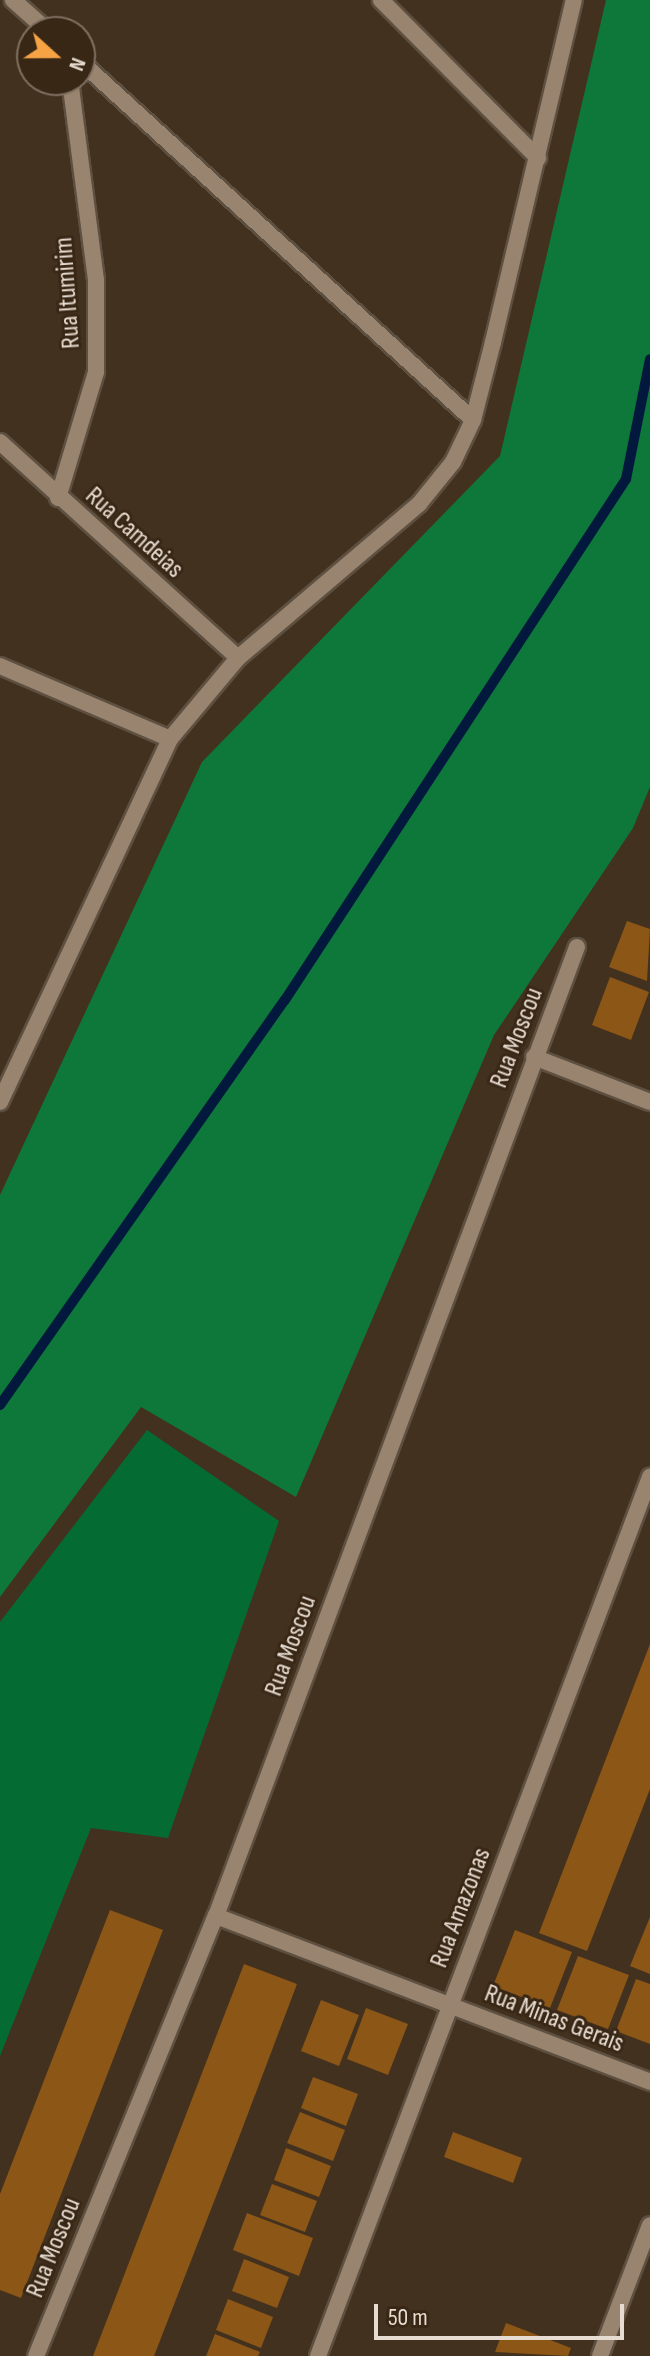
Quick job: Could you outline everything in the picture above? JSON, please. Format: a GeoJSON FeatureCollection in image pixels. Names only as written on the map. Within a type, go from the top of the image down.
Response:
{"type":"FeatureCollection","features":[{"type":"Feature","properties":{"kind":"street"},"geometry":{"type":"LineString","coordinates":[[13,0],[31,16]]}},
{"type":"Feature","properties":{"kind":"street"},"geometry":{"type":"LineString","coordinates":[[381,0],[538,158]]}},
{"type":"Feature","properties":{"kind":"street"},"geometry":{"type":"LineString","coordinates":[[0,1102],[170,739],[238,658],[419,504],[453,462],[473,420],[574,0]]}},
{"type":"Feature","properties":{"kind":"street"},"geometry":{"type":"LineString","coordinates":[[96,76],[473,420]]}},
{"type":"Feature","properties":{"kind":"street","name":"Rua Itumirim"},"geometry":{"type":"LineString","coordinates":[[58,498],[96,372],[96,280],[72,96]]}},
{"type":"Feature","properties":{"kind":"street","name":"Rua Camdeias"},"geometry":{"type":"LineString","coordinates":[[0,442],[58,498],[238,658]]}},
{"type":"Feature","properties":{"kind":"street"},"geometry":{"type":"LineString","coordinates":[[0,666],[170,739]]}},
{"type":"Feature","properties":{"kind":"street","name":"Rua Moscou"},"geometry":{"type":"LineString","coordinates":[[36,2356],[216,1916],[577,947]]}},
{"type":"Feature","properties":{"kind":"street"},"geometry":{"type":"LineString","coordinates":[[534,1057],[650,1102]]}},
{"type":"Feature","properties":{"kind":"street","name":"Rua Amazonas"},"geometry":{"type":"LineString","coordinates":[[318,2356],[650,1477]]}},
{"type":"Feature","properties":{"kind":"street","name":"Rua Minas Gerais"},"geometry":{"type":"LineString","coordinates":[[216,1916],[650,2082]]}},
{"type":"Feature","properties":{"kind":"street"},"geometry":{"type":"LineString","coordinates":[[600,2356],[650,2225]]}},
{"type":"Feature","properties":{"kind":"green space"},"geometry":{"type":"Polygon","coordinates":[[[606,0],[650,0],[650,787],[633,828],[494,1035],[296,1497],[141,1407],[0,1597],[0,1195],[202,762],[500,456],[606,0]]]}},
{"type":"Feature","properties":{"kind":"green space"},"geometry":{"type":"Polygon","coordinates":[[[147,1430],[279,1521],[168,1838],[91,1828],[0,2056],[0,1622],[147,1430]]]}},
{"type":"Feature","properties":{"kind":"building"},"geometry":{"type":"Polygon","coordinates":[[[627,921],[650,929],[647,981],[609,967],[627,921]]]}},
{"type":"Feature","properties":{"kind":"building"},"geometry":{"type":"Polygon","coordinates":[[[610,977],[649,992],[631,1040],[592,1025],[610,977]]]}},
{"type":"Feature","properties":{"kind":"building"},"geometry":{"type":"Polygon","coordinates":[[[650,1644],[650,1789],[587,1951],[539,1933],[650,1644]]]}},
{"type":"Feature","properties":{"kind":"building"},"geometry":{"type":"Polygon","coordinates":[[[110,1910],[163,1930],[21,2298],[0,2290],[0,2194],[110,1910]]]}},
{"type":"Feature","properties":{"kind":"building"},"geometry":{"type":"Polygon","coordinates":[[[650,1917],[650,1974],[630,1966],[650,1917]]]}},
{"type":"Feature","properties":{"kind":"building"},"geometry":{"type":"Polygon","coordinates":[[[515,1930],[572,1952],[550,2008],[493,1986],[515,1930]]]}},
{"type":"Feature","properties":{"kind":"building"},"geometry":{"type":"Polygon","coordinates":[[[578,1956],[629,1975],[608,2029],[557,2010],[578,1956]]]}},
{"type":"Feature","properties":{"kind":"building"},"geometry":{"type":"Polygon","coordinates":[[[244,1964],[297,1984],[241,2132],[154,2356],[93,2356],[244,1964]]]}},
{"type":"Feature","properties":{"kind":"building"},"geometry":{"type":"Polygon","coordinates":[[[636,1979],[650,1984],[650,2044],[616,2031],[636,1979]]]}},
{"type":"Feature","properties":{"kind":"building"},"geometry":{"type":"Polygon","coordinates":[[[321,2000],[359,2015],[339,2066],[301,2051],[321,2000]]]}},
{"type":"Feature","properties":{"kind":"building"},"geometry":{"type":"Polygon","coordinates":[[[366,2008],[408,2024],[388,2075],[347,2059],[366,2008]]]}},
{"type":"Feature","properties":{"kind":"building"},"geometry":{"type":"Polygon","coordinates":[[[313,2077],[358,2094],[346,2126],[301,2108],[313,2077]]]}},
{"type":"Feature","properties":{"kind":"building"},"geometry":{"type":"Polygon","coordinates":[[[300,2112],[345,2130],[333,2161],[287,2143],[300,2112]]]}},
{"type":"Feature","properties":{"kind":"building"},"geometry":{"type":"Polygon","coordinates":[[[453,2132],[522,2158],[513,2183],[444,2157],[453,2132]]]}},
{"type":"Feature","properties":{"kind":"building"},"geometry":{"type":"Polygon","coordinates":[[[286,2148],[331,2166],[319,2197],[274,2180],[286,2148]]]}},
{"type":"Feature","properties":{"kind":"building"},"geometry":{"type":"Polygon","coordinates":[[[272,2184],[317,2201],[305,2232],[260,2215],[272,2184]]]}},
{"type":"Feature","properties":{"kind":"building"},"geometry":{"type":"Polygon","coordinates":[[[247,2213],[313,2238],[299,2276],[233,2250],[247,2213]]]}},
{"type":"Feature","properties":{"kind":"building"},"geometry":{"type":"Polygon","coordinates":[[[244,2259],[289,2277],[277,2308],[232,2291],[244,2259]]]}},
{"type":"Feature","properties":{"kind":"building"},"geometry":{"type":"Polygon","coordinates":[[[228,2299],[273,2317],[261,2348],[216,2330],[228,2299]]]}},
{"type":"Feature","properties":{"kind":"building"},"geometry":{"type":"Polygon","coordinates":[[[506,2323],[571,2348],[568,2356],[495,2352],[506,2323]]]}},
{"type":"Feature","properties":{"kind":"building"},"geometry":{"type":"Polygon","coordinates":[[[215,2334],[260,2352],[258,2356],[206,2356],[215,2334]]]}},
{"type":"Feature","properties":{"kind":"waterway"},"geometry":{"type":"LineString","coordinates":[[0,1405],[285,1000],[626,479],[650,359]]}}]}
